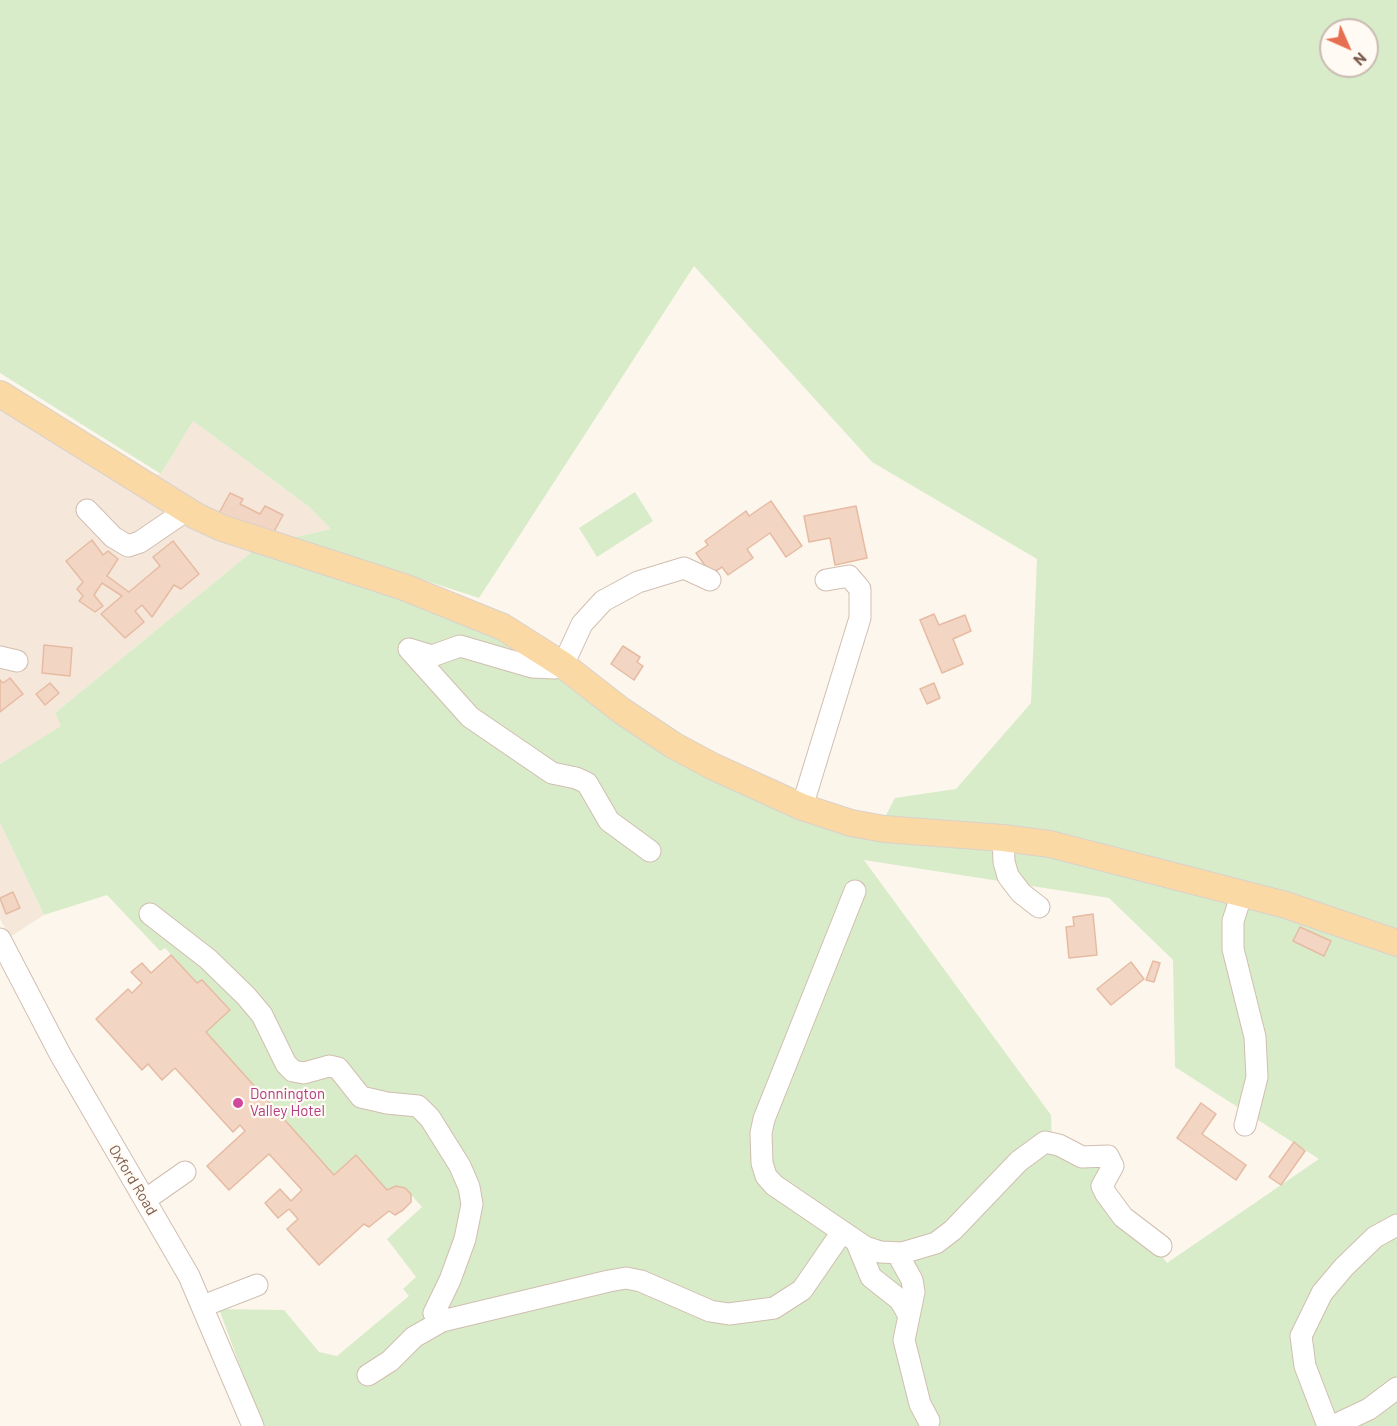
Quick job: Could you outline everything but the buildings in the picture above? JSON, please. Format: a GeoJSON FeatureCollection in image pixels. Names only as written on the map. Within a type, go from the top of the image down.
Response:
{"type":"FeatureCollection","features":[{"type":"Feature","properties":{"kind":"main road"},"geometry":{"type":"LineString","coordinates":[[0,394],[187,510],[249,538],[404,587],[503,627],[563,665],[648,729],[691,755],[802,807],[851,823],[884,829],[1050,844],[1242,893],[1329,919],[1397,943]]}},
{"type":"Feature","properties":{"kind":"street"},"geometry":{"type":"LineString","coordinates":[[87,510],[113,537],[128,546],[140,542],[187,510]]}},
{"type":"Feature","properties":{"kind":"street"},"geometry":{"type":"LineString","coordinates":[[650,851],[609,821],[587,783],[552,773],[470,717],[409,649],[432,656],[460,646],[543,669],[563,665],[582,624],[603,601],[638,582],[684,568],[710,580]]}},
{"type":"Feature","properties":{"kind":"street"},"geometry":{"type":"LineString","coordinates":[[802,807],[860,618],[860,589],[849,576],[826,580]]}},
{"type":"Feature","properties":{"kind":"street"},"geometry":{"type":"LineString","coordinates":[[1003,838],[1004,862],[1008,876],[1021,893],[1039,907]]}},
{"type":"Feature","properties":{"kind":"street"},"geometry":{"type":"LineString","coordinates":[[766,1176],[760,1150],[764,1119],[855,891]]}},
{"type":"Feature","properties":{"kind":"street"},"geometry":{"type":"LineString","coordinates":[[1242,893],[1233,921],[1233,949],[1255,1037],[1257,1077],[1245,1125]]}},
{"type":"Feature","properties":{"kind":"street"},"geometry":{"type":"LineString","coordinates":[[150,914],[208,959],[246,996],[262,1015],[286,1064],[293,1071],[304,1073],[334,1067],[361,1097],[387,1103],[414,1105],[426,1112],[460,1166],[469,1187],[472,1204],[462,1250],[434,1313],[442,1321]]}},
{"type":"Feature","properties":{"kind":"street","name":"Oxford Road"},"geometry":{"type":"LineString","coordinates":[[0,939],[34,1008],[145,1200],[203,1306],[253,1426]]}},
{"type":"Feature","properties":{"kind":"street"},"geometry":{"type":"LineString","coordinates":[[744,1160],[766,1176],[787,1197],[850,1237],[880,1252],[897,1253],[936,1243],[953,1230],[1019,1161],[1045,1142],[1059,1145],[1082,1157],[1108,1156],[1113,1166],[1102,1186],[1106,1194],[1123,1217],[1161,1246]]}},
{"type":"Feature","properties":{"kind":"street"},"geometry":{"type":"LineString","coordinates":[[145,1200],[185,1172]]}},
{"type":"Feature","properties":{"kind":"street"},"geometry":{"type":"LineString","coordinates":[[1328,1426],[1305,1366],[1301,1336],[1322,1293],[1344,1267],[1375,1237],[1397,1225]]}},
{"type":"Feature","properties":{"kind":"street"},"geometry":{"type":"LineString","coordinates":[[368,1375],[390,1361],[414,1337],[442,1321],[626,1278],[641,1281],[710,1311],[729,1314],[774,1308],[802,1290],[850,1237]]}},
{"type":"Feature","properties":{"kind":"street"},"geometry":{"type":"LineString","coordinates":[[850,1237],[871,1277],[900,1300],[908,1314]]}},
{"type":"Feature","properties":{"kind":"street"},"geometry":{"type":"LineString","coordinates":[[897,1253],[912,1280],[914,1292],[904,1340],[920,1404],[929,1421]]}},
{"type":"Feature","properties":{"kind":"street"},"geometry":{"type":"LineString","coordinates":[[203,1306],[257,1285]]}},
{"type":"Feature","properties":{"kind":"street"},"geometry":{"type":"LineString","coordinates":[[1333,1426],[1369,1409],[1397,1388]]}},
{"type":"Feature","properties":{"kind":"shaded area"},"geometry":{"type":"Polygon","coordinates":[[[0,382],[155,475],[161,474],[193,421],[308,506],[331,529],[260,545],[55,713],[62,726],[0,764],[0,382]]]}},
{"type":"Feature","properties":{"kind":"shaded area"},"geometry":{"type":"Polygon","coordinates":[[[0,823],[44,915],[10,937],[0,919],[0,823]]]}},
{"type":"Feature","properties":{"kind":"green space"},"geometry":{"type":"Polygon","coordinates":[[[0,0],[1397,0],[1397,1426],[262,1426],[219,1309],[284,1310],[319,1352],[337,1356],[409,1296],[403,1289],[416,1277],[387,1239],[422,1207],[405,1188],[396,1186],[387,1190],[356,1155],[334,1175],[206,1032],[230,1009],[202,980],[197,983],[165,948],[160,951],[107,895],[44,915],[0,823],[0,764],[61,726],[55,713],[260,545],[331,529],[308,506],[193,421],[161,474],[0,373],[0,0]],[[694,266],[479,598],[402,573],[473,613],[648,729],[879,828],[895,798],[956,789],[1031,703],[1037,559],[872,462],[694,266]],[[864,860],[1051,1115],[1052,1142],[1091,1156],[1167,1263],[1319,1159],[1175,1067],[1173,960],[1109,898],[864,860]]]}},
{"type":"Feature","properties":{"kind":"green space"},"geometry":{"type":"Polygon","coordinates":[[[635,492],[653,521],[597,557],[579,528],[635,492]]]}},
{"type":"Feature","properties":{"kind":"place","name":"Donnington Valley Hotel"},"geometry":{"type":"Point","coordinates":[238,1103]}}]}
